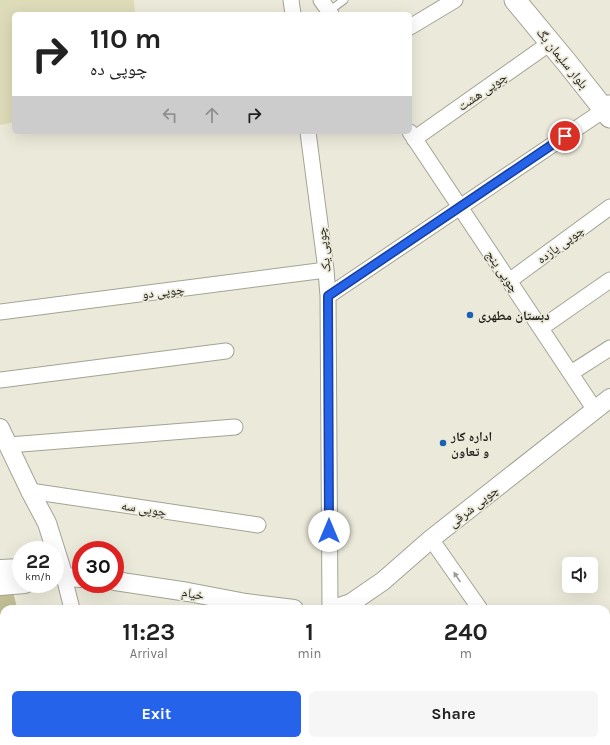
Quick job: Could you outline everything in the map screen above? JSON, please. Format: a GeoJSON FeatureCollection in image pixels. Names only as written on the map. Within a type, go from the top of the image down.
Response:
{"type":"FeatureCollection","features":[{"type":"Feature","properties":{"kind":"main road","name":"بلوار سلیمان بگ"},"geometry":{"type":"LineString","coordinates":[[515,0],[608,110]]}},
{"type":"Feature","properties":{"kind":"street"},"geometry":{"type":"LineString","coordinates":[[291,0],[293,12]]}},
{"type":"Feature","properties":{"kind":"street"},"geometry":{"type":"LineString","coordinates":[[412,26],[455,0]]}},
{"type":"Feature","properties":{"kind":"street","name":"چوپی هشت"},"geometry":{"type":"LineString","coordinates":[[412,135],[550,43]]}},
{"type":"Feature","properties":{"kind":"street"},"geometry":{"type":"LineString","coordinates":[[328,296],[608,110]]}},
{"type":"Feature","properties":{"kind":"street","name":"چوپی یک"},"geometry":{"type":"LineString","coordinates":[[308,134],[328,296],[330,605]]}},
{"type":"Feature","properties":{"kind":"street","name":"چوپی پنج"},"geometry":{"type":"LineString","coordinates":[[412,135],[596,410]]}},
{"type":"Feature","properties":{"kind":"street","name":"چوپی یازده"},"geometry":{"type":"LineString","coordinates":[[509,281],[610,207]]}},
{"type":"Feature","properties":{"kind":"street","name":"چوپی دو"},"geometry":{"type":"LineString","coordinates":[[0,312],[326,270]]}},
{"type":"Feature","properties":{"kind":"street"},"geometry":{"type":"LineString","coordinates":[[541,328],[610,280]]}},
{"type":"Feature","properties":{"kind":"street"},"geometry":{"type":"LineString","coordinates":[[571,373],[610,348]]}},
{"type":"Feature","properties":{"kind":"street"},"geometry":{"type":"LineString","coordinates":[[0,380],[226,351]]}},
{"type":"Feature","properties":{"kind":"street","name":"چوپی شرقی"},"geometry":{"type":"LineString","coordinates":[[345,605],[351,603],[383,581],[431,539],[610,398]]}},
{"type":"Feature","properties":{"kind":"street"},"geometry":{"type":"LineString","coordinates":[[9,445],[235,427]]}},
{"type":"Feature","properties":{"kind":"street"},"geometry":{"type":"LineString","coordinates":[[0,428],[47,523],[53,541]]}},
{"type":"Feature","properties":{"kind":"street","name":"چوپی سه"},"geometry":{"type":"LineString","coordinates":[[30,491],[258,525]]}},
{"type":"Feature","properties":{"kind":"street"},"geometry":{"type":"LineString","coordinates":[[431,539],[477,605]]}},
{"type":"Feature","properties":{"kind":"street"},"geometry":{"type":"LineString","coordinates":[[64,577],[71,605]]}},
{"type":"Feature","properties":{"kind":"street","name":"خیام"},"geometry":{"type":"LineString","coordinates":[[124,582],[188,592],[242,605]]}},
{"type":"Feature","properties":{"kind":"lane"},"geometry":{"type":"LineString","coordinates":[[327,8],[344,0]]}},
{"type":"Feature","properties":{"kind":"shaded area"},"geometry":{"type":"Polygon","coordinates":[[[0,0],[134,0],[135,12],[12,12],[12,122],[0,125],[0,0]]]}},
{"type":"Feature","properties":{"kind":"waterway"},"geometry":{"type":"LineString","coordinates":[[0,594],[3,605]]}},
{"type":"Feature","properties":{"kind":"place","name":"دبستان مطهری"},"geometry":{"type":"Point","coordinates":[470,315]}},
{"type":"Feature","properties":{"kind":"place","name":"اداره کار و تعاون"},"geometry":{"type":"Point","coordinates":[443,443]}},
{"type":"Feature","properties":{"kind":"route"},"geometry":{"type":"LineString","coordinates":[[329,531],[328,296],[565,136]]}}]}
